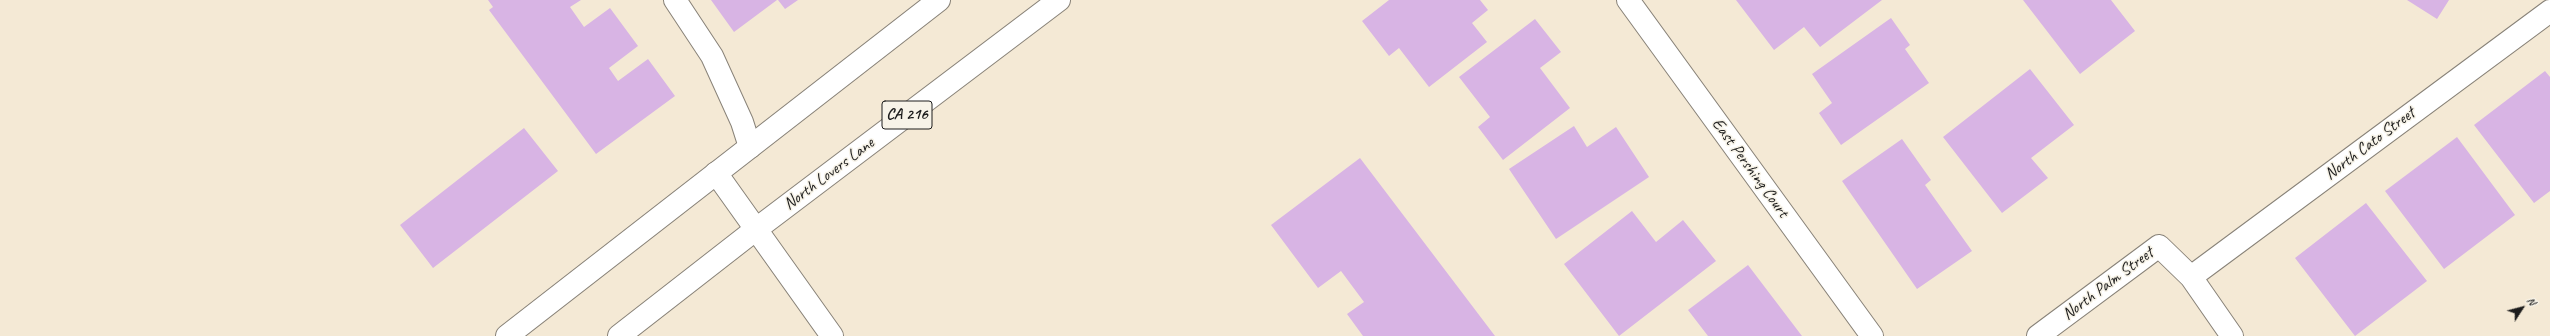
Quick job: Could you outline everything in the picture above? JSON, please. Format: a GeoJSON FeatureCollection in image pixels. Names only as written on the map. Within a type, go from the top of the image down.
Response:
{"type":"FeatureCollection","features":[{"type":"Feature","properties":{"kind":"street"},"geometry":{"type":"LineString","coordinates":[[675,0],[712,56],[742,122],[750,146]]}},
{"type":"Feature","properties":{"kind":"street"},"geometry":{"type":"LineString","coordinates":[[507,336],[939,0]]}},
{"type":"Feature","properties":{"kind":"street","name":"North Lovers Lane"},"geometry":{"type":"LineString","coordinates":[[619,336],[755,230],[1059,0]]}},
{"type":"Feature","properties":{"kind":"street","name":"East Pershing Court"},"geometry":{"type":"LineString","coordinates":[[1628,0],[1872,336]]}},
{"type":"Feature","properties":{"kind":"street","name":"North Cato Street"},"geometry":{"type":"LineString","coordinates":[[2190,277],[2550,11]]}},
{"type":"Feature","properties":{"kind":"street"},"geometry":{"type":"LineString","coordinates":[[716,173],[755,230],[832,336]]}},
{"type":"Feature","properties":{"kind":"street","name":"North Palm Street"},"geometry":{"type":"LineString","coordinates":[[2038,336],[2159,246],[2190,277]]}},
{"type":"Feature","properties":{"kind":"street"},"geometry":{"type":"LineString","coordinates":[[2190,277],[2232,336]]}},
{"type":"Feature","properties":{"kind":"building"},"geometry":{"type":"Polygon","coordinates":[[[488,0],[581,0],[570,7],[584,27],[610,8],[638,46],[609,68],[618,81],[648,59],[675,96],[596,154],[489,10],[493,7],[488,0]]]}},
{"type":"Feature","properties":{"kind":"building"},"geometry":{"type":"Polygon","coordinates":[[[711,0],[777,0],[734,32],[711,0]]]}},
{"type":"Feature","properties":{"kind":"building"},"geometry":{"type":"Polygon","coordinates":[[[778,0],[798,0],[785,9],[778,0]]]}},
{"type":"Feature","properties":{"kind":"building"},"geometry":{"type":"Polygon","coordinates":[[[1389,0],[1480,0],[1488,10],[1472,23],[1487,42],[1429,87],[1399,48],[1389,56],[1362,21],[1389,0]]]}},
{"type":"Feature","properties":{"kind":"building"},"geometry":{"type":"Polygon","coordinates":[[[1736,0],[1882,0],[1820,47],[1804,27],[1774,50],[1736,0]]]}},
{"type":"Feature","properties":{"kind":"building"},"geometry":{"type":"Polygon","coordinates":[[[2023,0],[2111,0],[2135,31],[2080,74],[2023,0]]]}},
{"type":"Feature","properties":{"kind":"building"},"geometry":{"type":"Polygon","coordinates":[[[2407,0],[2449,0],[2437,19],[2407,0]]]}},
{"type":"Feature","properties":{"kind":"building"},"geometry":{"type":"Polygon","coordinates":[[[1891,18],[1910,45],[1905,49],[1929,83],[1841,145],[1819,113],[1832,103],[1812,74],[1891,18]]]}},
{"type":"Feature","properties":{"kind":"building"},"geometry":{"type":"Polygon","coordinates":[[[1535,19],[1561,52],[1540,68],[1570,108],[1503,160],[1478,127],[1490,117],[1459,77],[1535,19]]]}},
{"type":"Feature","properties":{"kind":"building"},"geometry":{"type":"Polygon","coordinates":[[[2030,69],[2074,125],[2031,158],[2048,178],[2002,213],[1943,137],[2030,69]]]}},
{"type":"Feature","properties":{"kind":"building"},"geometry":{"type":"Polygon","coordinates":[[[2545,71],[2550,77],[2550,191],[2534,203],[2474,125],[2545,71]]]}},
{"type":"Feature","properties":{"kind":"building"},"geometry":{"type":"Polygon","coordinates":[[[1574,126],[1587,147],[1616,127],[1649,177],[1556,239],[1509,169],[1574,126]]]}},
{"type":"Feature","properties":{"kind":"building"},"geometry":{"type":"Polygon","coordinates":[[[524,128],[558,171],[433,268],[400,225],[524,128]]]}},
{"type":"Feature","properties":{"kind":"building"},"geometry":{"type":"Polygon","coordinates":[[[2457,137],[2515,215],[2444,269],[2385,191],[2457,137]]]}},
{"type":"Feature","properties":{"kind":"building"},"geometry":{"type":"Polygon","coordinates":[[[1902,139],[1931,180],[1925,185],[1972,251],[1917,289],[1842,181],[1902,139]]]}},
{"type":"Feature","properties":{"kind":"building"},"geometry":{"type":"Polygon","coordinates":[[[1360,158],[1495,336],[1363,336],[1347,314],[1364,302],[1341,271],[1318,288],[1271,225],[1360,158]]]}},
{"type":"Feature","properties":{"kind":"building"},"geometry":{"type":"Polygon","coordinates":[[[2366,203],[2427,281],[2355,336],[2295,258],[2366,203]]]}},
{"type":"Feature","properties":{"kind":"building"},"geometry":{"type":"Polygon","coordinates":[[[1632,211],[1656,242],[1683,220],[1716,261],[1619,336],[1564,264],[1632,211]]]}},
{"type":"Feature","properties":{"kind":"building"},"geometry":{"type":"Polygon","coordinates":[[[1748,265],[1802,336],[1708,336],[1688,310],[1748,265]]]}}]}
